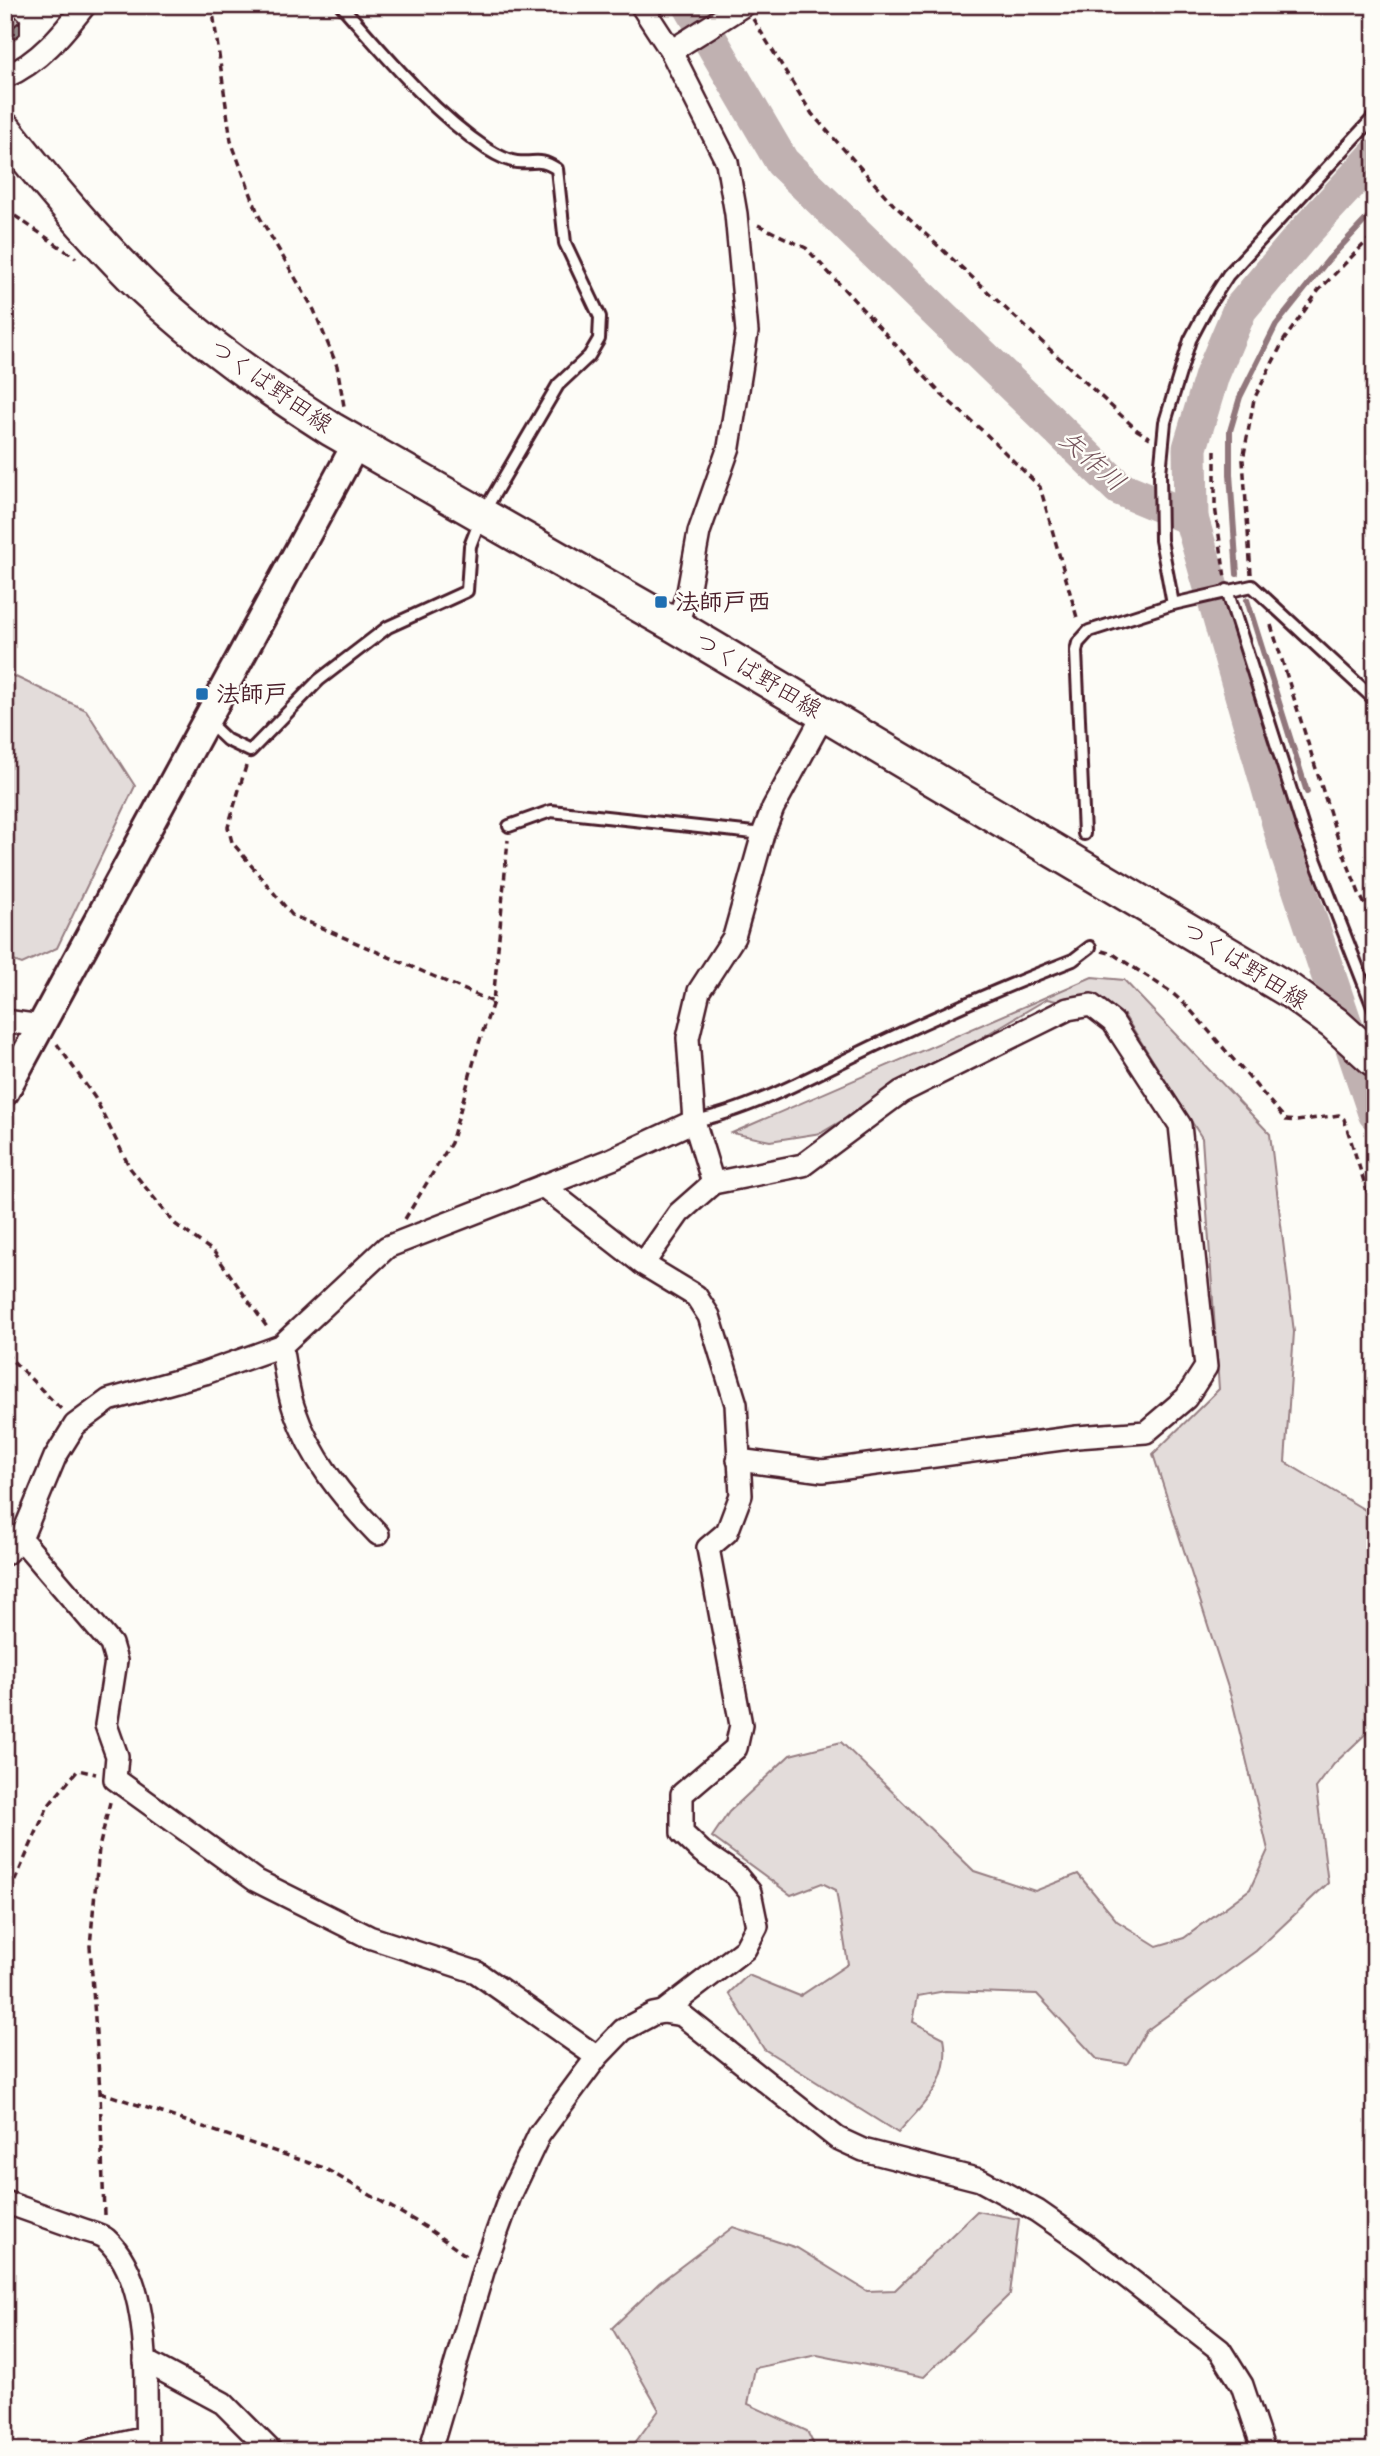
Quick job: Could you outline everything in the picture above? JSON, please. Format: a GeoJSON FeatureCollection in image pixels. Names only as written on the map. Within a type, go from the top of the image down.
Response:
{"type":"FeatureCollection","features":[{"type":"Feature","properties":{"kind":"main road","name":"つくば野田線"},"geometry":{"type":"LineString","coordinates":[[5,130],[67,206],[145,288],[241,368],[344,436],[676,626],[1290,991],[1355,1041],[1375,1060]]}},
{"type":"Feature","properties":{"kind":"street"},"geometry":{"type":"LineString","coordinates":[[5,77],[50,47],[85,5]]}},
{"type":"Feature","properties":{"kind":"street"},"geometry":{"type":"LineString","coordinates":[[641,5],[676,48],[727,162],[736,214],[747,332],[729,447],[699,532],[688,592],[676,626]]}},
{"type":"Feature","properties":{"kind":"street"},"geometry":{"type":"LineString","coordinates":[[676,48],[744,10]]}},
{"type":"Feature","properties":{"kind":"street"},"geometry":{"type":"LineString","coordinates":[[5,1092],[205,719],[344,436]]}},
{"type":"Feature","properties":{"kind":"street"},"geometry":{"type":"LineString","coordinates":[[713,1183],[694,1121],[688,1038],[699,991],[734,937],[773,808],[824,714]]}},
{"type":"Feature","properties":{"kind":"street"},"geometry":{"type":"LineString","coordinates":[[643,1264],[678,1213],[713,1183],[803,1165],[901,1092],[1068,1009],[1091,1005],[1113,1022],[1180,1125],[1206,1367],[1186,1398],[1146,1432],[1077,1437],[823,1471],[738,1460]]}},
{"type":"Feature","properties":{"kind":"street"},"geometry":{"type":"LineString","coordinates":[[5,1021],[41,1026]]}},
{"type":"Feature","properties":{"kind":"street"},"geometry":{"type":"LineString","coordinates":[[5,1554],[22,1538],[55,1457],[75,1424],[108,1400],[205,1373],[281,1346],[387,1247],[612,1158],[694,1121]]}},
{"type":"Feature","properties":{"kind":"street"},"geometry":{"type":"LineString","coordinates":[[543,1186],[643,1264],[696,1296],[709,1316],[736,1404],[741,1495],[727,1532],[708,1548],[741,1725],[736,1748],[682,1794],[682,1833],[702,1852],[736,1874],[750,1892],[757,1926],[745,1949],[663,2012]]}},
{"type":"Feature","properties":{"kind":"street"},"geometry":{"type":"LineString","coordinates":[[281,1346],[293,1408],[313,1453],[356,1511],[377,1534]]}},
{"type":"Feature","properties":{"kind":"street"},"geometry":{"type":"LineString","coordinates":[[22,1538],[111,1644],[116,1661],[106,1724],[117,1756],[115,1779],[256,1880],[369,1937],[476,1972],[597,2057]]}},
{"type":"Feature","properties":{"kind":"street"},"geometry":{"type":"LineString","coordinates":[[430,2451],[484,2268],[510,2196],[539,2135],[597,2057],[623,2030],[653,2014],[663,2012],[682,2015],[837,2138],[863,2150],[981,2180],[1037,2211],[1086,2245],[1220,2350],[1242,2385],[1264,2451]]}},
{"type":"Feature","properties":{"kind":"street"},"geometry":{"type":"LineString","coordinates":[[5,2202],[105,2238],[134,2281],[145,2361],[147,2444],[88,2451]]}},
{"type":"Feature","properties":{"kind":"street"},"geometry":{"type":"LineString","coordinates":[[145,2361],[223,2403],[271,2451]]}},
{"type":"Feature","properties":{"kind":"lane"},"geometry":{"type":"LineString","coordinates":[[205,719],[227,740],[250,751],[319,680],[388,627],[467,591],[470,546],[482,515],[558,385],[589,356],[599,339],[600,317],[565,243],[557,169],[544,161],[514,162],[478,142],[446,117],[341,5]]}},
{"type":"Feature","properties":{"kind":"lane"},"geometry":{"type":"LineString","coordinates":[[1179,603],[1160,530],[1161,443],[1177,376],[1190,340],[1228,275],[1375,116]]}},
{"type":"Feature","properties":{"kind":"lane"},"geometry":{"type":"LineString","coordinates":[[1084,834],[1076,651],[1082,637],[1089,631],[1179,603],[1252,586],[1375,700]]}},
{"type":"Feature","properties":{"kind":"lane"},"geometry":{"type":"LineString","coordinates":[[1224,591],[1303,828],[1375,1012]]}},
{"type":"Feature","properties":{"kind":"lane"},"geometry":{"type":"LineString","coordinates":[[509,826],[551,811],[763,834]]}},
{"type":"Feature","properties":{"kind":"lane"},"geometry":{"type":"LineString","coordinates":[[694,1121],[717,1117],[797,1083],[941,1014],[1073,960],[1090,947]]}},
{"type":"Feature","properties":{"kind":"path"},"geometry":{"type":"LineString","coordinates":[[212,5],[231,141],[259,216],[314,310],[337,366],[344,408],[344,436]]}},
{"type":"Feature","properties":{"kind":"path"},"geometry":{"type":"LineString","coordinates":[[744,10],[812,114],[893,204],[1137,430],[1161,443]]}},
{"type":"Feature","properties":{"kind":"path"},"geometry":{"type":"LineString","coordinates":[[736,214],[806,248],[942,395],[1040,486],[1082,637]]}},
{"type":"Feature","properties":{"kind":"path"},"geometry":{"type":"LineString","coordinates":[[1252,586],[1243,460],[1254,399],[1284,340],[1319,290],[1375,233]]}},
{"type":"Feature","properties":{"kind":"path"},"geometry":{"type":"LineString","coordinates":[[1215,450],[1215,506],[1224,591]]}},
{"type":"Feature","properties":{"kind":"path"},"geometry":{"type":"LineString","coordinates":[[1272,606],[1270,621],[1276,644],[1338,839],[1359,893],[1375,924]]}},
{"type":"Feature","properties":{"kind":"path"},"geometry":{"type":"LineString","coordinates":[[250,751],[228,827],[232,842],[292,915],[493,1002]]}},
{"type":"Feature","properties":{"kind":"path"},"geometry":{"type":"LineString","coordinates":[[387,1247],[451,1143],[493,1002],[509,826]]}},
{"type":"Feature","properties":{"kind":"path"},"geometry":{"type":"LineString","coordinates":[[1090,947],[1112,954],[1171,992],[1187,1006],[1286,1120],[1339,1115],[1344,1119],[1375,1216]]}},
{"type":"Feature","properties":{"kind":"path"},"geometry":{"type":"LineString","coordinates":[[41,1026],[56,1042],[94,1098],[130,1168],[175,1224],[214,1252],[281,1346]]}},
{"type":"Feature","properties":{"kind":"path"},"geometry":{"type":"LineString","coordinates":[[5,1353],[75,1424]]}},
{"type":"Feature","properties":{"kind":"path"},"geometry":{"type":"LineString","coordinates":[[5,1903],[48,1806],[78,1770],[115,1779],[99,1848],[90,1946],[100,2091],[105,2238]]}},
{"type":"Feature","properties":{"kind":"path"},"geometry":{"type":"LineString","coordinates":[[100,2091],[324,2168],[427,2228],[484,2268]]}},
{"type":"Feature","properties":{"kind":"shaded area"},"geometry":{"type":"Polygon","coordinates":[[[5,672],[86,710],[135,786],[57,948],[22,964],[5,958],[5,672]]]}},
{"type":"Feature","properties":{"kind":"shaded area"},"geometry":{"type":"Polygon","coordinates":[[[1092,977],[1124,980],[1270,1134],[1294,1332],[1285,1462],[1375,1516],[1375,1725],[1334,1764],[1316,1788],[1328,1883],[1256,1951],[1146,2031],[1127,2064],[1097,2059],[1037,1994],[945,1991],[918,1996],[913,2022],[944,2038],[944,2067],[934,2090],[898,2133],[764,2049],[729,1993],[748,1975],[800,1996],[848,1964],[836,1890],[822,1883],[791,1895],[712,1837],[729,1812],[790,1755],[841,1742],[974,1871],[1035,1891],[1078,1874],[1117,1921],[1157,1946],[1184,1938],[1250,1889],[1268,1850],[1232,1700],[1153,1454],[1219,1389],[1202,1138],[1124,1015],[1047,999],[821,1133],[770,1141],[732,1133],[1092,977]]]}},
{"type":"Feature","properties":{"kind":"shaded area"},"geometry":{"type":"Polygon","coordinates":[[[977,2211],[1019,2219],[1010,2294],[924,2377],[817,2355],[755,2368],[748,2404],[807,2431],[817,2451],[629,2451],[659,2410],[612,2328],[659,2283],[733,2227],[797,2248],[867,2291],[895,2290],[977,2211]]]}},
{"type":"Feature","properties":{"kind":"building"},"geometry":{"type":"Polygon","coordinates":[[[5,5],[20,21],[5,34],[5,5]]]}},
{"type":"Feature","properties":{"kind":"waterway","name":"矢作川"},"geometry":{"type":"LineString","coordinates":[[690,5],[782,162],[1119,488],[1191,518],[1289,858],[1375,1113]]}},
{"type":"Feature","properties":{"kind":"waterway"},"geometry":{"type":"LineString","coordinates":[[1191,518],[1190,448],[1212,375],[1240,309],[1305,232],[1375,156]]}},
{"type":"Feature","properties":{"kind":"waterway"},"geometry":{"type":"LineString","coordinates":[[1237,574],[1230,474],[1230,431],[1240,397],[1276,325],[1328,260],[1375,210]]}},
{"type":"Feature","properties":{"kind":"waterway"},"geometry":{"type":"LineString","coordinates":[[1247,600],[1307,792]]}},
{"type":"Feature","properties":{"kind":"place","name":"法師戸西"},"geometry":{"type":"Point","coordinates":[661,602]}},
{"type":"Feature","properties":{"kind":"place","name":"法師戸"},"geometry":{"type":"Point","coordinates":[202,694]}}]}
